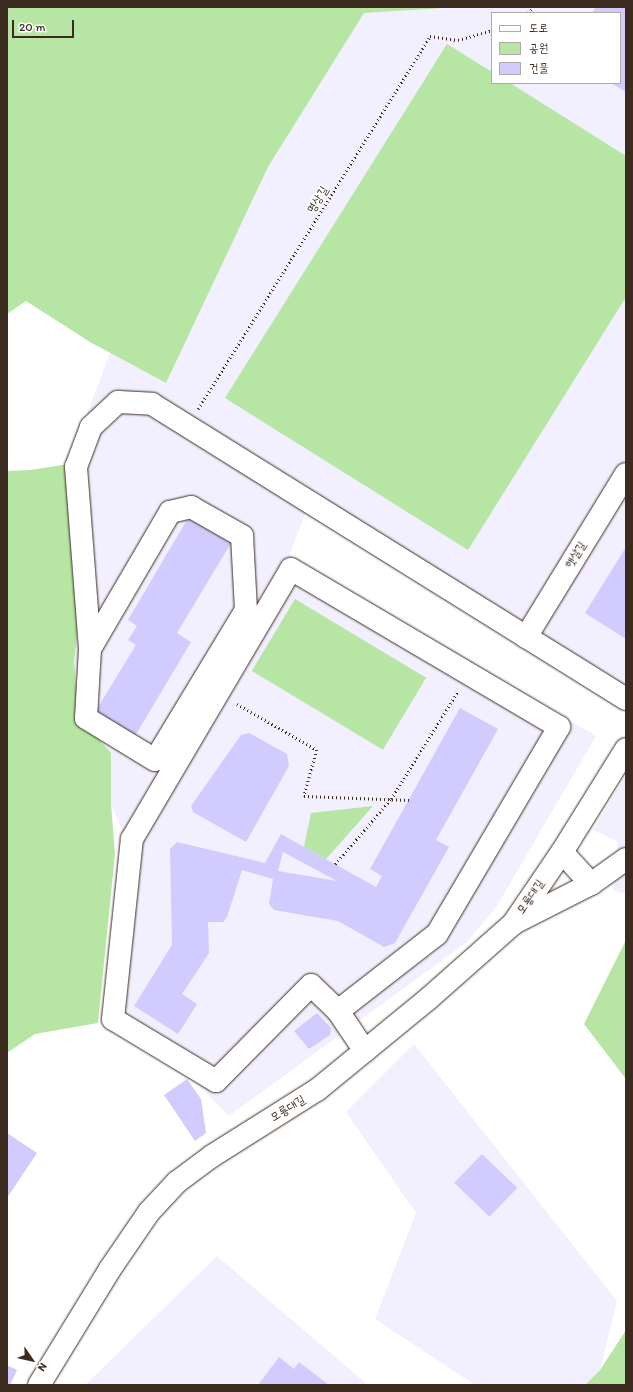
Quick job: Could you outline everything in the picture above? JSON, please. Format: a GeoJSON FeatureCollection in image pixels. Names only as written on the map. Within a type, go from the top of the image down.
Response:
{"type":"FeatureCollection","features":[{"type":"Feature","properties":{"kind":"street"},"geometry":{"type":"LineString","coordinates":[[90,648],[170,512],[191,507],[242,536],[246,610],[155,760],[86,718],[90,648],[76,467],[91,427],[118,402],[152,404],[626,699]]}},
{"type":"Feature","properties":{"kind":"street","name":"햇살길"},"geometry":{"type":"LineString","coordinates":[[526,637],[626,474]]}},
{"type":"Feature","properties":{"kind":"street"},"geometry":{"type":"LineString","coordinates":[[338,1012],[437,934],[559,727],[292,569],[132,839],[113,1018],[216,1081],[311,985],[338,1012],[365,1051]]}},
{"type":"Feature","properties":{"kind":"street","name":"모룡대길"},"geometry":{"type":"LineString","coordinates":[[39,1385],[110,1269],[149,1212],[177,1182],[212,1156],[290,1109],[365,1051],[513,924],[562,852],[626,749]]}},
{"type":"Feature","properties":{"kind":"street"},"geometry":{"type":"LineString","coordinates":[[562,852],[591,884]]}},
{"type":"Feature","properties":{"kind":"street"},"geometry":{"type":"LineString","coordinates":[[513,924],[591,884],[626,860]]}},
{"type":"Feature","properties":{"kind":"path","name":"명상길"},"geometry":{"type":"LineString","coordinates":[[187,426],[430,36],[458,40],[491,30]]}},
{"type":"Feature","properties":{"kind":"path"},"geometry":{"type":"LineString","coordinates":[[335,864],[391,799],[468,674]]}},
{"type":"Feature","properties":{"kind":"path"},"geometry":{"type":"LineString","coordinates":[[218,693],[317,750],[304,796],[408,800]]}},
{"type":"Feature","properties":{"kind":"shaded area"},"geometry":{"type":"Polygon","coordinates":[[[460,7],[626,7],[626,703],[307,509],[289,555],[596,736],[497,906],[467,942],[229,1116],[196,1082],[101,1021],[124,834],[111,804],[111,753],[79,717],[74,662],[82,598],[68,464],[110,353],[166,383],[268,167],[364,13],[460,7]]]}},
{"type":"Feature","properties":{"kind":"shaded area"},"geometry":{"type":"Polygon","coordinates":[[[626,775],[626,894],[613,891],[618,842],[593,830],[626,775]]]}},
{"type":"Feature","properties":{"kind":"shaded area"},"geometry":{"type":"Polygon","coordinates":[[[414,1044],[617,1301],[600,1370],[585,1385],[475,1385],[375,1319],[416,1213],[346,1112],[414,1044]]]}},
{"type":"Feature","properties":{"kind":"shaded area"},"geometry":{"type":"Polygon","coordinates":[[[217,1256],[368,1385],[85,1385],[217,1256]]]}},
{"type":"Feature","properties":{"kind":"green space"},"geometry":{"type":"Polygon","coordinates":[[[7,7],[460,7],[364,13],[268,167],[166,383],[90,342],[26,301],[7,314],[7,7]]]}},
{"type":"Feature","properties":{"kind":"green space"},"geometry":{"type":"Polygon","coordinates":[[[447,44],[491,71],[491,84],[512,84],[626,156],[626,297],[468,550],[225,398],[447,44]]]}},
{"type":"Feature","properties":{"kind":"green space"},"geometry":{"type":"Polygon","coordinates":[[[68,464],[82,598],[74,662],[79,717],[111,753],[111,804],[115,854],[98,1023],[35,1034],[7,1053],[7,471],[31,470],[68,464]]]}},
{"type":"Feature","properties":{"kind":"green space"},"geometry":{"type":"Polygon","coordinates":[[[295,599],[426,678],[383,750],[252,671],[295,599]]]}},
{"type":"Feature","properties":{"kind":"green space"},"geometry":{"type":"Polygon","coordinates":[[[373,806],[326,859],[304,847],[311,813],[373,806]]]}},
{"type":"Feature","properties":{"kind":"green space"},"geometry":{"type":"Polygon","coordinates":[[[626,940],[626,1079],[584,1024],[626,940]]]}},
{"type":"Feature","properties":{"kind":"green space"},"geometry":{"type":"Polygon","coordinates":[[[626,1330],[626,1385],[585,1385],[600,1370],[626,1330]]]}},
{"type":"Feature","properties":{"kind":"building"},"geometry":{"type":"Polygon","coordinates":[[[596,7],[626,7],[626,92],[613,84],[621,84],[621,12],[593,12],[596,7]]]}},
{"type":"Feature","properties":{"kind":"building"},"geometry":{"type":"Polygon","coordinates":[[[188,518],[231,543],[177,633],[191,642],[132,741],[92,717],[136,645],[128,640],[137,626],[128,620],[188,518]]]}},
{"type":"Feature","properties":{"kind":"building"},"geometry":{"type":"Polygon","coordinates":[[[626,547],[626,639],[585,613],[626,547]]]}},
{"type":"Feature","properties":{"kind":"building"},"geometry":{"type":"Polygon","coordinates":[[[460,708],[498,729],[436,840],[449,847],[395,943],[384,947],[338,921],[274,910],[269,904],[273,879],[242,870],[227,917],[223,922],[208,922],[209,953],[182,994],[197,1004],[178,1034],[134,1006],[172,945],[170,849],[177,842],[265,863],[281,834],[376,887],[382,876],[370,869],[460,708]],[[283,852],[278,871],[337,881],[283,852]]]}},
{"type":"Feature","properties":{"kind":"building"},"geometry":{"type":"Polygon","coordinates":[[[249,733],[287,754],[289,766],[246,842],[193,812],[191,806],[241,735],[249,733]]]}},
{"type":"Feature","properties":{"kind":"building"},"geometry":{"type":"Polygon","coordinates":[[[317,1013],[331,1028],[330,1035],[309,1049],[294,1031],[317,1013]]]}},
{"type":"Feature","properties":{"kind":"building"},"geometry":{"type":"Polygon","coordinates":[[[187,1079],[201,1099],[206,1133],[195,1141],[164,1095],[187,1079]]]}},
{"type":"Feature","properties":{"kind":"building"},"geometry":{"type":"Polygon","coordinates":[[[7,1133],[37,1153],[7,1198],[7,1133]]]}},
{"type":"Feature","properties":{"kind":"building"},"geometry":{"type":"Polygon","coordinates":[[[482,1154],[517,1188],[489,1217],[454,1183],[482,1154]]]}},
{"type":"Feature","properties":{"kind":"building"},"geometry":{"type":"Polygon","coordinates":[[[279,1357],[294,1369],[299,1362],[329,1385],[258,1385],[279,1357]]]}},
{"type":"Feature","properties":{"kind":"building"},"geometry":{"type":"Polygon","coordinates":[[[7,1365],[17,1370],[10,1385],[7,1385],[7,1365]]]}}]}
